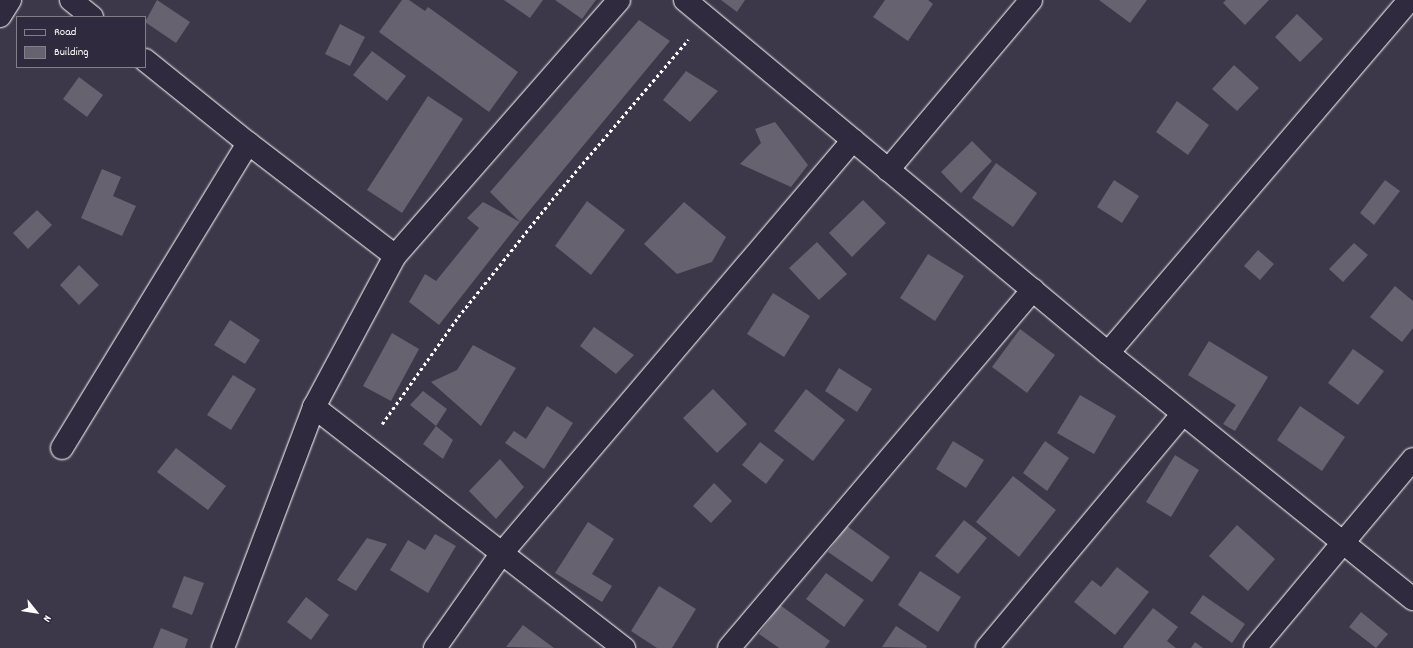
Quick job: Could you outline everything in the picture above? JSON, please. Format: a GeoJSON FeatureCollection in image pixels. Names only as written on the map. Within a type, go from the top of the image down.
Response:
{"type":"FeatureCollection","features":[{"type":"Feature","properties":{"kind":"street"},"geometry":{"type":"LineString","coordinates":[[0,16],[10,0]]}},
{"type":"Feature","properties":{"kind":"street"},"geometry":{"type":"LineString","coordinates":[[72,0],[91,16]]}},
{"type":"Feature","properties":{"kind":"street"},"geometry":{"type":"LineString","coordinates":[[224,648],[314,407],[395,256],[620,0]]}},
{"type":"Feature","properties":{"kind":"street"},"geometry":{"type":"LineString","coordinates":[[685,0],[1108,353],[1413,599]]}},
{"type":"Feature","properties":{"kind":"street"},"geometry":{"type":"LineString","coordinates":[[888,170],[1031,0]]}},
{"type":"Feature","properties":{"kind":"street"},"geometry":{"type":"LineString","coordinates":[[1108,353],[1409,0]]}},
{"type":"Feature","properties":{"kind":"street"},"geometry":{"type":"LineString","coordinates":[[146,61],[248,143],[395,256]]}},
{"type":"Feature","properties":{"kind":"street"},"geometry":{"type":"LineString","coordinates":[[435,648],[502,553],[853,140]]}},
{"type":"Feature","properties":{"kind":"street"},"geometry":{"type":"LineString","coordinates":[[62,448],[248,143]]}},
{"type":"Feature","properties":{"kind":"street"},"geometry":{"type":"LineString","coordinates":[[729,648],[1033,289]]}},
{"type":"Feature","properties":{"kind":"street"},"geometry":{"type":"LineString","coordinates":[[314,407],[624,648]]}},
{"type":"Feature","properties":{"kind":"street"},"geometry":{"type":"LineString","coordinates":[[988,648],[1183,414]]}},
{"type":"Feature","properties":{"kind":"street"},"geometry":{"type":"LineString","coordinates":[[1255,648],[1413,459]]}},
{"type":"Feature","properties":{"kind":"path"},"geometry":{"type":"LineString","coordinates":[[366,447],[458,317],[559,191],[707,19]]}},
{"type":"Feature","properties":{"kind":"building"},"geometry":{"type":"Polygon","coordinates":[[[157,0],[190,22],[176,43],[146,23],[157,0]]]}},
{"type":"Feature","properties":{"kind":"building"},"geometry":{"type":"Polygon","coordinates":[[[402,0],[409,0],[425,11],[428,7],[518,72],[489,112],[379,32],[402,0]]]}},
{"type":"Feature","properties":{"kind":"building"},"geometry":{"type":"Polygon","coordinates":[[[504,0],[543,0],[530,18],[504,0]]]}},
{"type":"Feature","properties":{"kind":"building"},"geometry":{"type":"Polygon","coordinates":[[[555,0],[596,0],[582,19],[555,0]]]}},
{"type":"Feature","properties":{"kind":"building"},"geometry":{"type":"Polygon","coordinates":[[[721,0],[745,0],[737,12],[721,0]]]}},
{"type":"Feature","properties":{"kind":"building"},"geometry":{"type":"Polygon","coordinates":[[[885,0],[928,0],[933,4],[908,41],[873,17],[885,0]]]}},
{"type":"Feature","properties":{"kind":"building"},"geometry":{"type":"Polygon","coordinates":[[[1099,0],[1147,0],[1130,23],[1099,0]]]}},
{"type":"Feature","properties":{"kind":"building"},"geometry":{"type":"Polygon","coordinates":[[[1226,0],[1269,0],[1245,25],[1223,3],[1226,0]]]}},
{"type":"Feature","properties":{"kind":"building"},"geometry":{"type":"Polygon","coordinates":[[[1297,14],[1323,39],[1300,62],[1275,37],[1297,14]]]}},
{"type":"Feature","properties":{"kind":"building"},"geometry":{"type":"Polygon","coordinates":[[[639,20],[670,41],[520,222],[490,192],[639,20]]]}},
{"type":"Feature","properties":{"kind":"building"},"geometry":{"type":"Polygon","coordinates":[[[340,24],[365,37],[350,66],[325,54],[340,24]]]}},
{"type":"Feature","properties":{"kind":"building"},"geometry":{"type":"Polygon","coordinates":[[[372,51],[406,76],[387,101],[353,75],[372,51]]]}},
{"type":"Feature","properties":{"kind":"building"},"geometry":{"type":"Polygon","coordinates":[[[1234,65],[1259,88],[1237,111],[1212,89],[1234,65]]]}},
{"type":"Feature","properties":{"kind":"building"},"geometry":{"type":"Polygon","coordinates":[[[686,71],[718,91],[690,122],[663,100],[686,71]]]}},
{"type":"Feature","properties":{"kind":"building"},"geometry":{"type":"Polygon","coordinates":[[[79,77],[103,95],[87,117],[63,99],[79,77]]]}},
{"type":"Feature","properties":{"kind":"building"},"geometry":{"type":"Polygon","coordinates":[[[428,96],[463,119],[402,213],[367,190],[428,96]]]}},
{"type":"Feature","properties":{"kind":"building"},"geometry":{"type":"Polygon","coordinates":[[[1177,101],[1209,125],[1188,155],[1156,132],[1177,101]]]}},
{"type":"Feature","properties":{"kind":"building"},"geometry":{"type":"Polygon","coordinates":[[[775,122],[808,165],[791,187],[740,164],[761,143],[755,129],[775,122]]]}},
{"type":"Feature","properties":{"kind":"building"},"geometry":{"type":"Polygon","coordinates":[[[972,141],[992,161],[961,193],[941,172],[972,141]]]}},
{"type":"Feature","properties":{"kind":"building"},"geometry":{"type":"Polygon","coordinates":[[[996,163],[1037,193],[1013,227],[972,198],[996,163]]]}},
{"type":"Feature","properties":{"kind":"building"},"geometry":{"type":"Polygon","coordinates":[[[102,169],[121,177],[113,196],[136,206],[122,236],[81,218],[102,169]]]}},
{"type":"Feature","properties":{"kind":"building"},"geometry":{"type":"Polygon","coordinates":[[[1114,180],[1139,196],[1122,223],[1097,207],[1114,180]]]}},
{"type":"Feature","properties":{"kind":"building"},"geometry":{"type":"Polygon","coordinates":[[[1385,180],[1400,191],[1374,225],[1360,213],[1385,180]]]}},
{"type":"Feature","properties":{"kind":"building"},"geometry":{"type":"Polygon","coordinates":[[[863,200],[886,223],[852,257],[829,233],[863,200]]]}},
{"type":"Feature","properties":{"kind":"building"},"geometry":{"type":"Polygon","coordinates":[[[587,201],[625,230],[591,275],[555,246],[587,201]]]}},
{"type":"Feature","properties":{"kind":"building"},"geometry":{"type":"Polygon","coordinates":[[[483,202],[520,222],[439,325],[409,302],[425,274],[436,281],[479,228],[467,218],[483,202]]]}},
{"type":"Feature","properties":{"kind":"building"},"geometry":{"type":"Polygon","coordinates":[[[684,202],[726,237],[712,262],[677,274],[644,244],[684,202]]]}},
{"type":"Feature","properties":{"kind":"building"},"geometry":{"type":"Polygon","coordinates":[[[37,210],[52,225],[28,249],[13,233],[37,210]]]}},
{"type":"Feature","properties":{"kind":"building"},"geometry":{"type":"Polygon","coordinates":[[[817,242],[847,274],[819,300],[789,268],[817,242]]]}},
{"type":"Feature","properties":{"kind":"building"},"geometry":{"type":"Polygon","coordinates":[[[1354,243],[1368,255],[1343,282],[1329,269],[1354,243]]]}},
{"type":"Feature","properties":{"kind":"building"},"geometry":{"type":"Polygon","coordinates":[[[1258,250],[1274,264],[1260,280],[1244,266],[1258,250]]]}},
{"type":"Feature","properties":{"kind":"building"},"geometry":{"type":"Polygon","coordinates":[[[928,254],[964,276],[935,321],[900,298],[928,254]]]}},
{"type":"Feature","properties":{"kind":"building"},"geometry":{"type":"Polygon","coordinates":[[[79,265],[99,285],[79,305],[60,285],[79,265]]]}},
{"type":"Feature","properties":{"kind":"building"},"geometry":{"type":"Polygon","coordinates":[[[1395,286],[1413,301],[1413,328],[1402,342],[1370,317],[1395,286]]]}},
{"type":"Feature","properties":{"kind":"building"},"geometry":{"type":"Polygon","coordinates":[[[773,293],[810,316],[784,357],[747,334],[773,293]]]}},
{"type":"Feature","properties":{"kind":"building"},"geometry":{"type":"Polygon","coordinates":[[[230,320],[260,340],[245,364],[214,345],[230,320]]]}},
{"type":"Feature","properties":{"kind":"building"},"geometry":{"type":"Polygon","coordinates":[[[594,327],[634,355],[616,374],[580,346],[594,327]]]}},
{"type":"Feature","properties":{"kind":"building"},"geometry":{"type":"Polygon","coordinates":[[[1020,329],[1055,355],[1027,393],[992,367],[1020,329]]]}},
{"type":"Feature","properties":{"kind":"building"},"geometry":{"type":"Polygon","coordinates":[[[392,333],[419,349],[391,401],[363,386],[392,333]]]}},
{"type":"Feature","properties":{"kind":"building"},"geometry":{"type":"Polygon","coordinates":[[[1209,341],[1268,377],[1235,431],[1223,424],[1236,405],[1188,375],[1209,341]]]}},
{"type":"Feature","properties":{"kind":"building"},"geometry":{"type":"Polygon","coordinates":[[[473,345],[516,368],[481,426],[431,382],[457,370],[473,345]]]}},
{"type":"Feature","properties":{"kind":"building"},"geometry":{"type":"Polygon","coordinates":[[[1353,349],[1384,371],[1358,405],[1328,383],[1353,349]]]}},
{"type":"Feature","properties":{"kind":"building"},"geometry":{"type":"Polygon","coordinates":[[[839,368],[872,389],[857,412],[825,391],[839,368]]]}},
{"type":"Feature","properties":{"kind":"building"},"geometry":{"type":"Polygon","coordinates":[[[233,375],[256,389],[231,430],[207,415],[233,375]]]}},
{"type":"Feature","properties":{"kind":"building"},"geometry":{"type":"Polygon","coordinates":[[[713,389],[747,424],[717,453],[683,418],[713,389]]]}},
{"type":"Feature","properties":{"kind":"building"},"geometry":{"type":"Polygon","coordinates":[[[806,389],[845,420],[813,461],[774,431],[806,389]]]}},
{"type":"Feature","properties":{"kind":"building"},"geometry":{"type":"Polygon","coordinates":[[[423,391],[447,409],[436,426],[410,405],[423,391]]]}},
{"type":"Feature","properties":{"kind":"building"},"geometry":{"type":"Polygon","coordinates":[[[1080,395],[1116,416],[1094,454],[1057,433],[1080,395]]]}},
{"type":"Feature","properties":{"kind":"building"},"geometry":{"type":"Polygon","coordinates":[[[547,406],[573,423],[544,469],[505,443],[514,431],[526,439],[547,406]]]}},
{"type":"Feature","properties":{"kind":"building"},"geometry":{"type":"Polygon","coordinates":[[[1300,406],[1345,437],[1322,471],[1277,440],[1300,406]]]}},
{"type":"Feature","properties":{"kind":"building"},"geometry":{"type":"Polygon","coordinates":[[[436,426],[453,440],[443,459],[423,444],[436,426]]]}},
{"type":"Feature","properties":{"kind":"building"},"geometry":{"type":"Polygon","coordinates":[[[953,441],[984,460],[966,488],[936,469],[953,441]]]}},
{"type":"Feature","properties":{"kind":"building"},"geometry":{"type":"Polygon","coordinates":[[[1045,441],[1069,458],[1047,491],[1023,473],[1045,441]]]}},
{"type":"Feature","properties":{"kind":"building"},"geometry":{"type":"Polygon","coordinates":[[[760,442],[784,460],[766,484],[742,465],[760,442]]]}},
{"type":"Feature","properties":{"kind":"building"},"geometry":{"type":"Polygon","coordinates":[[[176,448],[226,486],[208,510],[157,472],[176,448]]]}},
{"type":"Feature","properties":{"kind":"building"},"geometry":{"type":"Polygon","coordinates":[[[1175,455],[1199,470],[1171,517],[1146,502],[1175,455]]]}},
{"type":"Feature","properties":{"kind":"building"},"geometry":{"type":"Polygon","coordinates":[[[500,459],[524,487],[496,519],[469,491],[500,459]]]}},
{"type":"Feature","properties":{"kind":"building"},"geometry":{"type":"Polygon","coordinates":[[[1013,476],[1056,510],[1019,557],[976,522],[1013,476]]]}},
{"type":"Feature","properties":{"kind":"building"},"geometry":{"type":"Polygon","coordinates":[[[714,483],[732,501],[711,523],[693,506],[714,483]]]}},
{"type":"Feature","properties":{"kind":"building"},"geometry":{"type":"Polygon","coordinates":[[[964,520],[987,538],[958,574],[935,556],[964,520]]]}},
{"type":"Feature","properties":{"kind":"building"},"geometry":{"type":"Polygon","coordinates":[[[588,522],[614,539],[592,574],[612,586],[602,602],[555,573],[588,522]]]}},
{"type":"Feature","properties":{"kind":"building"},"geometry":{"type":"Polygon","coordinates":[[[1237,525],[1275,559],[1248,591],[1209,556],[1237,525]]]}},
{"type":"Feature","properties":{"kind":"building"},"geometry":{"type":"Polygon","coordinates":[[[847,526],[890,557],[872,582],[828,552],[847,526]]]}},
{"type":"Feature","properties":{"kind":"building"},"geometry":{"type":"Polygon","coordinates":[[[435,534],[456,546],[428,593],[390,570],[408,540],[425,550],[435,534]]]}},
{"type":"Feature","properties":{"kind":"building"},"geometry":{"type":"Polygon","coordinates":[[[367,538],[387,544],[356,591],[337,580],[367,538]]]}},
{"type":"Feature","properties":{"kind":"building"},"geometry":{"type":"Polygon","coordinates":[[[1117,567],[1149,592],[1115,635],[1074,602],[1092,580],[1101,587],[1117,567]]]}},
{"type":"Feature","properties":{"kind":"building"},"geometry":{"type":"Polygon","coordinates":[[[920,571],[961,597],[938,632],[898,605],[920,571]]]}},
{"type":"Feature","properties":{"kind":"building"},"geometry":{"type":"Polygon","coordinates":[[[826,573],[864,600],[844,627],[806,599],[826,573]]]}},
{"type":"Feature","properties":{"kind":"building"},"geometry":{"type":"Polygon","coordinates":[[[184,576],[204,583],[192,615],[172,607],[184,576]]]}},
{"type":"Feature","properties":{"kind":"building"},"geometry":{"type":"Polygon","coordinates":[[[659,586],[696,609],[672,648],[657,648],[631,631],[659,586]]]}},
{"type":"Feature","properties":{"kind":"building"},"geometry":{"type":"Polygon","coordinates":[[[1203,595],[1245,624],[1232,643],[1190,613],[1203,595]]]}},
{"type":"Feature","properties":{"kind":"building"},"geometry":{"type":"Polygon","coordinates":[[[306,597],[329,615],[311,640],[287,622],[306,597]]]}},
{"type":"Feature","properties":{"kind":"building"},"geometry":{"type":"Polygon","coordinates":[[[780,605],[830,641],[825,648],[779,648],[759,634],[780,605]]]}},
{"type":"Feature","properties":{"kind":"building"},"geometry":{"type":"Polygon","coordinates":[[[1153,608],[1178,627],[1167,641],[1176,648],[1124,648],[1123,647],[1153,608]]]}},
{"type":"Feature","properties":{"kind":"building"},"geometry":{"type":"Polygon","coordinates":[[[1361,612],[1388,634],[1376,648],[1349,627],[1361,612]]]}},
{"type":"Feature","properties":{"kind":"building"},"geometry":{"type":"Polygon","coordinates":[[[523,625],[554,648],[506,647],[523,625]]]}},
{"type":"Feature","properties":{"kind":"building"},"geometry":{"type":"Polygon","coordinates":[[[896,626],[927,646],[926,648],[882,647],[896,626]]]}},
{"type":"Feature","properties":{"kind":"building"},"geometry":{"type":"Polygon","coordinates":[[[161,628],[188,639],[185,648],[153,648],[161,628]]]}},
{"type":"Feature","properties":{"kind":"building"},"geometry":{"type":"Polygon","coordinates":[[[1195,642],[1203,648],[1191,648],[1195,642]]]}}]}
